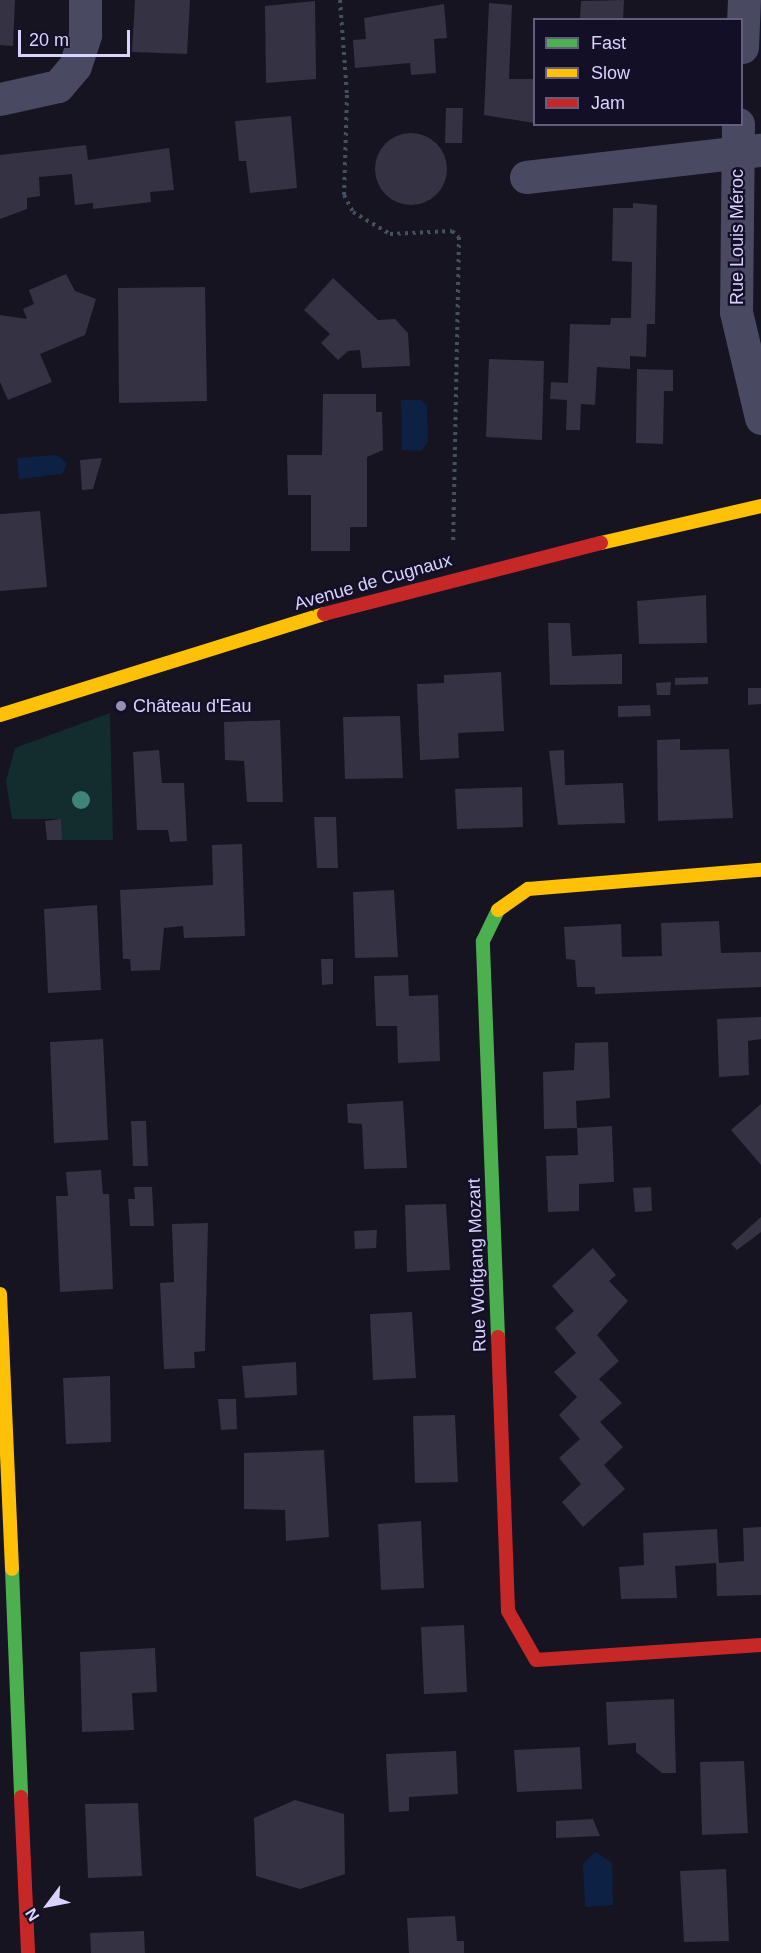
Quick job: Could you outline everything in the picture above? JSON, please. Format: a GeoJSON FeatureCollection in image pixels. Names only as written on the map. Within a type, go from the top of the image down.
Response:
{"type":"FeatureCollection","features":[{"type":"Feature","properties":{"kind":"street"},"geometry":{"type":"LineString","coordinates":[[0,99],[58,86],[75,66],[85,35],[85,0]]}},
{"type":"Feature","properties":{"kind":"street"},"geometry":{"type":"LineString","coordinates":[[743,18],[744,0]]}},
{"type":"Feature","properties":{"kind":"street"},"geometry":{"type":"LineString","coordinates":[[526,177],[745,143]]}},
{"type":"Feature","properties":{"kind":"street","name":"Rue Louis Méroc"},"geometry":{"type":"LineString","coordinates":[[745,143],[736,312],[761,418]]}},
{"type":"Feature","properties":{"kind":"street","name":"Avenue de Cugnaux"},"geometry":{"type":"LineString","coordinates":[[0,715],[222,642],[447,579],[761,506]]}},
{"type":"Feature","properties":{"kind":"street","name":"Rue Wolfgang Mozart"},"geometry":{"type":"LineString","coordinates":[[761,870],[528,889],[500,906],[483,941],[508,1611],[536,1660],[761,1645]]}},
{"type":"Feature","properties":{"kind":"street"},"geometry":{"type":"LineString","coordinates":[[0,1293],[28,1953]]}},
{"type":"Feature","properties":{"kind":"path"},"geometry":{"type":"LineString","coordinates":[[340,0],[347,95],[344,195],[353,212],[371,227],[390,234],[452,231],[459,237],[453,545]]}},
{"type":"Feature","properties":{"kind":"green space"},"geometry":{"type":"Polygon","coordinates":[[[110,713],[113,840],[62,840],[60,819],[12,819],[6,781],[15,748],[110,713]]]}},
{"type":"Feature","properties":{"kind":"water"},"geometry":{"type":"Polygon","coordinates":[[[401,400],[421,400],[427,406],[428,442],[421,451],[402,450],[401,400]]]}},
{"type":"Feature","properties":{"kind":"water"},"geometry":{"type":"Polygon","coordinates":[[[57,455],[67,464],[62,474],[19,479],[17,458],[57,455]]]}},
{"type":"Feature","properties":{"kind":"water"},"geometry":{"type":"Polygon","coordinates":[[[595,1852],[612,1862],[613,1905],[585,1907],[583,1864],[595,1852]]]}},
{"type":"Feature","properties":{"kind":"building"},"geometry":{"type":"Polygon","coordinates":[[[0,0],[15,0],[13,46],[0,45],[0,0]]]}},
{"type":"Feature","properties":{"kind":"building"},"geometry":{"type":"Polygon","coordinates":[[[135,0],[190,0],[187,54],[132,52],[135,0]]]}},
{"type":"Feature","properties":{"kind":"building"},"geometry":{"type":"Polygon","coordinates":[[[624,0],[623,18],[580,18],[581,1],[624,0]]]}},
{"type":"Feature","properties":{"kind":"building"},"geometry":{"type":"Polygon","coordinates":[[[315,1],[316,79],[266,83],[265,6],[315,1]]]}},
{"type":"Feature","properties":{"kind":"building"},"geometry":{"type":"Polygon","coordinates":[[[489,3],[512,5],[509,79],[533,79],[533,123],[484,115],[489,3]]]}},
{"type":"Feature","properties":{"kind":"building"},"geometry":{"type":"Polygon","coordinates":[[[444,4],[447,38],[434,39],[436,73],[411,75],[410,63],[355,68],[353,40],[366,39],[364,18],[444,4]]]}},
{"type":"Feature","properties":{"kind":"building"},"geometry":{"type":"Polygon","coordinates":[[[446,108],[463,108],[462,143],[445,143],[446,108]]]}},
{"type":"Feature","properties":{"kind":"building"},"geometry":{"type":"Polygon","coordinates":[[[291,116],[297,188],[250,193],[246,161],[239,161],[235,121],[291,116]]]}},
{"type":"Feature","properties":{"kind":"building"},"geometry":{"type":"Polygon","coordinates":[[[418,133],[437,143],[445,155],[447,169],[445,183],[437,195],[425,203],[404,205],[385,195],[377,183],[375,162],[385,143],[397,135],[418,133]]]}},
{"type":"Feature","properties":{"kind":"building"},"geometry":{"type":"Polygon","coordinates":[[[86,145],[88,160],[169,148],[174,190],[150,192],[151,202],[93,209],[93,203],[75,205],[72,174],[39,177],[40,196],[27,198],[27,209],[0,219],[0,155],[86,145]]]}},
{"type":"Feature","properties":{"kind":"building"},"geometry":{"type":"Polygon","coordinates":[[[633,203],[657,205],[655,324],[647,324],[646,357],[630,356],[630,369],[597,367],[595,405],[581,404],[580,430],[566,430],[567,400],[550,399],[551,382],[568,383],[570,324],[610,325],[611,318],[631,318],[632,262],[612,261],[613,208],[633,208],[633,203]]]}},
{"type":"Feature","properties":{"kind":"building"},"geometry":{"type":"Polygon","coordinates":[[[66,274],[75,291],[96,299],[85,335],[40,354],[52,382],[8,400],[0,382],[0,315],[27,319],[23,309],[34,304],[29,290],[66,274]]]}},
{"type":"Feature","properties":{"kind":"building"},"geometry":{"type":"Polygon","coordinates":[[[333,278],[378,320],[395,319],[408,333],[410,366],[362,368],[360,350],[348,351],[338,360],[321,343],[330,334],[304,310],[333,278]]]}},
{"type":"Feature","properties":{"kind":"building"},"geometry":{"type":"Polygon","coordinates":[[[205,287],[207,401],[119,403],[118,288],[205,287]]]}},
{"type":"Feature","properties":{"kind":"building"},"geometry":{"type":"Polygon","coordinates":[[[489,359],[544,361],[542,440],[486,437],[489,359]]]}},
{"type":"Feature","properties":{"kind":"building"},"geometry":{"type":"Polygon","coordinates":[[[637,369],[673,370],[673,391],[664,391],[663,444],[636,443],[637,369]]]}},
{"type":"Feature","properties":{"kind":"building"},"geometry":{"type":"Polygon","coordinates":[[[323,394],[376,394],[376,412],[382,412],[383,450],[367,457],[367,527],[350,527],[350,551],[311,551],[311,495],[288,495],[287,455],[322,455],[323,394]]]}},
{"type":"Feature","properties":{"kind":"building"},"geometry":{"type":"Polygon","coordinates":[[[102,458],[93,489],[82,490],[80,460],[102,458]]]}},
{"type":"Feature","properties":{"kind":"building"},"geometry":{"type":"Polygon","coordinates":[[[40,511],[47,587],[0,591],[0,514],[40,511]]]}},
{"type":"Feature","properties":{"kind":"building"},"geometry":{"type":"Polygon","coordinates":[[[706,595],[707,643],[639,644],[637,601],[706,595]]]}},
{"type":"Feature","properties":{"kind":"building"},"geometry":{"type":"Polygon","coordinates":[[[548,623],[570,623],[572,656],[622,654],[622,684],[550,685],[548,623]]]}},
{"type":"Feature","properties":{"kind":"building"},"geometry":{"type":"Polygon","coordinates":[[[501,672],[504,731],[458,733],[459,758],[420,760],[417,684],[444,683],[444,675],[501,672]]]}},
{"type":"Feature","properties":{"kind":"building"},"geometry":{"type":"Polygon","coordinates":[[[708,677],[708,684],[675,685],[675,678],[708,677]]]}},
{"type":"Feature","properties":{"kind":"building"},"geometry":{"type":"Polygon","coordinates":[[[671,682],[670,695],[657,695],[656,683],[671,682]]]}},
{"type":"Feature","properties":{"kind":"building"},"geometry":{"type":"Polygon","coordinates":[[[748,688],[761,688],[761,704],[748,705],[748,688]]]}},
{"type":"Feature","properties":{"kind":"building"},"geometry":{"type":"Polygon","coordinates":[[[650,705],[651,716],[618,717],[618,706],[650,705]]]}},
{"type":"Feature","properties":{"kind":"building"},"geometry":{"type":"Polygon","coordinates":[[[400,716],[403,778],[345,779],[343,717],[400,716]]]}},
{"type":"Feature","properties":{"kind":"building"},"geometry":{"type":"Polygon","coordinates":[[[280,720],[283,802],[247,802],[244,761],[225,760],[224,722],[280,720]]]}},
{"type":"Feature","properties":{"kind":"building"},"geometry":{"type":"Polygon","coordinates":[[[680,739],[680,750],[729,749],[733,818],[658,821],[657,740],[680,739]]]}},
{"type":"Feature","properties":{"kind":"building"},"geometry":{"type":"Polygon","coordinates":[[[159,750],[162,783],[184,783],[187,841],[170,842],[168,830],[137,830],[133,752],[159,750]]]}},
{"type":"Feature","properties":{"kind":"building"},"geometry":{"type":"Polygon","coordinates":[[[564,750],[565,785],[623,783],[625,823],[558,825],[549,751],[564,750]]]}},
{"type":"Feature","properties":{"kind":"building"},"geometry":{"type":"Polygon","coordinates":[[[522,787],[523,827],[457,829],[455,789],[522,787]]]}},
{"type":"Feature","properties":{"kind":"building"},"geometry":{"type":"Polygon","coordinates":[[[314,817],[336,817],[338,868],[317,868],[314,817]]]}},
{"type":"Feature","properties":{"kind":"building"},"geometry":{"type":"Polygon","coordinates":[[[61,819],[62,840],[47,840],[45,821],[61,819]]]}},
{"type":"Feature","properties":{"kind":"building"},"geometry":{"type":"Polygon","coordinates":[[[242,844],[245,936],[184,938],[183,926],[164,928],[160,970],[131,971],[130,959],[123,959],[120,890],[213,885],[212,845],[242,844]]]}},
{"type":"Feature","properties":{"kind":"building"},"geometry":{"type":"Polygon","coordinates":[[[394,890],[398,957],[355,958],[353,892],[394,890]]]}},
{"type":"Feature","properties":{"kind":"building"},"geometry":{"type":"Polygon","coordinates":[[[97,905],[101,990],[48,993],[44,909],[97,905]]]}},
{"type":"Feature","properties":{"kind":"building"},"geometry":{"type":"Polygon","coordinates":[[[719,921],[721,953],[761,952],[761,987],[595,994],[595,987],[577,987],[575,960],[566,959],[564,927],[621,924],[622,957],[662,956],[661,923],[719,921]]]}},
{"type":"Feature","properties":{"kind":"building"},"geometry":{"type":"Polygon","coordinates":[[[321,959],[333,959],[333,984],[322,985],[321,959]]]}},
{"type":"Feature","properties":{"kind":"building"},"geometry":{"type":"Polygon","coordinates":[[[408,975],[409,996],[438,995],[440,1061],[398,1063],[397,1026],[376,1026],[374,976],[408,975]]]}},
{"type":"Feature","properties":{"kind":"building"},"geometry":{"type":"Polygon","coordinates":[[[761,1017],[761,1039],[748,1041],[749,1075],[719,1077],[717,1019],[761,1017]]]}},
{"type":"Feature","properties":{"kind":"building"},"geometry":{"type":"Polygon","coordinates":[[[103,1039],[108,1140],[54,1143],[50,1042],[103,1039]]]}},
{"type":"Feature","properties":{"kind":"building"},"geometry":{"type":"Polygon","coordinates":[[[608,1042],[610,1098],[576,1101],[577,1128],[544,1129],[543,1072],[574,1070],[575,1043],[608,1042]]]}},
{"type":"Feature","properties":{"kind":"building"},"geometry":{"type":"Polygon","coordinates":[[[403,1101],[407,1168],[364,1169],[362,1124],[348,1123],[347,1104],[403,1101]]]}},
{"type":"Feature","properties":{"kind":"building"},"geometry":{"type":"Polygon","coordinates":[[[761,1104],[761,1165],[731,1130],[761,1104]]]}},
{"type":"Feature","properties":{"kind":"building"},"geometry":{"type":"Polygon","coordinates":[[[131,1121],[146,1121],[148,1166],[133,1166],[131,1121]]]}},
{"type":"Feature","properties":{"kind":"building"},"geometry":{"type":"Polygon","coordinates":[[[612,1126],[614,1182],[579,1184],[579,1211],[548,1212],[546,1156],[578,1155],[577,1128],[612,1126]]]}},
{"type":"Feature","properties":{"kind":"building"},"geometry":{"type":"Polygon","coordinates":[[[101,1170],[103,1194],[109,1194],[113,1289],[60,1292],[56,1196],[68,1196],[66,1172],[101,1170]]]}},
{"type":"Feature","properties":{"kind":"building"},"geometry":{"type":"Polygon","coordinates":[[[134,1187],[152,1187],[154,1226],[130,1226],[128,1199],[135,1199],[134,1187]]]}},
{"type":"Feature","properties":{"kind":"building"},"geometry":{"type":"Polygon","coordinates":[[[651,1187],[652,1211],[635,1212],[633,1188],[651,1187]]]}},
{"type":"Feature","properties":{"kind":"building"},"geometry":{"type":"Polygon","coordinates":[[[446,1204],[450,1270],[407,1272],[405,1205],[446,1204]]]}},
{"type":"Feature","properties":{"kind":"building"},"geometry":{"type":"Polygon","coordinates":[[[761,1217],[761,1232],[737,1250],[731,1244],[761,1217]]]}},
{"type":"Feature","properties":{"kind":"building"},"geometry":{"type":"Polygon","coordinates":[[[208,1223],[205,1351],[194,1352],[195,1368],[164,1369],[160,1283],[174,1282],[172,1224],[208,1223]]]}},
{"type":"Feature","properties":{"kind":"building"},"geometry":{"type":"Polygon","coordinates":[[[377,1230],[376,1248],[355,1249],[354,1231],[377,1230]]]}},
{"type":"Feature","properties":{"kind":"building"},"geometry":{"type":"Polygon","coordinates":[[[593,1248],[616,1275],[609,1281],[628,1301],[597,1335],[619,1361],[599,1379],[622,1403],[600,1422],[623,1447],[604,1465],[625,1489],[583,1527],[562,1502],[581,1484],[559,1458],[580,1439],[559,1415],[577,1397],[554,1372],[576,1353],[555,1328],[574,1311],[552,1286],[593,1248]]]}},
{"type":"Feature","properties":{"kind":"building"},"geometry":{"type":"Polygon","coordinates":[[[412,1312],[416,1378],[373,1380],[370,1314],[412,1312]]]}},
{"type":"Feature","properties":{"kind":"building"},"geometry":{"type":"Polygon","coordinates":[[[296,1362],[297,1395],[245,1398],[242,1366],[296,1362]]]}},
{"type":"Feature","properties":{"kind":"building"},"geometry":{"type":"Polygon","coordinates":[[[110,1376],[111,1442],[66,1444],[63,1378],[110,1376]]]}},
{"type":"Feature","properties":{"kind":"building"},"geometry":{"type":"Polygon","coordinates":[[[218,1399],[236,1399],[237,1429],[221,1430],[218,1399]]]}},
{"type":"Feature","properties":{"kind":"building"},"geometry":{"type":"Polygon","coordinates":[[[455,1415],[458,1482],[415,1483],[413,1416],[455,1415]]]}},
{"type":"Feature","properties":{"kind":"building"},"geometry":{"type":"Polygon","coordinates":[[[324,1450],[329,1537],[286,1541],[285,1510],[244,1509],[244,1453],[324,1450]]]}},
{"type":"Feature","properties":{"kind":"building"},"geometry":{"type":"Polygon","coordinates":[[[421,1521],[424,1588],[381,1590],[378,1524],[421,1521]]]}},
{"type":"Feature","properties":{"kind":"building"},"geometry":{"type":"Polygon","coordinates":[[[761,1527],[761,1595],[717,1596],[716,1563],[675,1566],[677,1598],[621,1599],[619,1567],[644,1565],[643,1533],[717,1529],[719,1563],[744,1561],[743,1528],[761,1527]]]}},
{"type":"Feature","properties":{"kind":"building"},"geometry":{"type":"Polygon","coordinates":[[[464,1625],[467,1692],[424,1694],[421,1627],[464,1625]]]}},
{"type":"Feature","properties":{"kind":"building"},"geometry":{"type":"Polygon","coordinates":[[[155,1648],[157,1692],[132,1693],[134,1730],[82,1732],[80,1652],[155,1648]]]}},
{"type":"Feature","properties":{"kind":"building"},"geometry":{"type":"Polygon","coordinates":[[[674,1699],[676,1773],[662,1773],[636,1752],[636,1743],[608,1745],[606,1702],[674,1699]]]}},
{"type":"Feature","properties":{"kind":"building"},"geometry":{"type":"Polygon","coordinates":[[[580,1747],[582,1789],[517,1792],[514,1750],[580,1747]]]}},
{"type":"Feature","properties":{"kind":"building"},"geometry":{"type":"Polygon","coordinates":[[[456,1751],[458,1794],[409,1797],[409,1811],[389,1812],[386,1754],[456,1751]]]}},
{"type":"Feature","properties":{"kind":"building"},"geometry":{"type":"Polygon","coordinates":[[[744,1761],[748,1833],[702,1835],[700,1762],[744,1761]]]}},
{"type":"Feature","properties":{"kind":"building"},"geometry":{"type":"Polygon","coordinates":[[[295,1800],[344,1814],[345,1874],[300,1889],[256,1876],[254,1818],[295,1800]]]}},
{"type":"Feature","properties":{"kind":"building"},"geometry":{"type":"Polygon","coordinates":[[[138,1803],[142,1876],[88,1878],[85,1804],[138,1803]]]}},
{"type":"Feature","properties":{"kind":"building"},"geometry":{"type":"Polygon","coordinates":[[[593,1819],[600,1836],[556,1838],[556,1821],[593,1819]]]}},
{"type":"Feature","properties":{"kind":"building"},"geometry":{"type":"Polygon","coordinates":[[[726,1869],[729,1941],[684,1942],[680,1871],[726,1869]]]}},
{"type":"Feature","properties":{"kind":"building"},"geometry":{"type":"Polygon","coordinates":[[[455,1916],[457,1941],[464,1941],[464,1953],[409,1953],[407,1918],[455,1916]]]}},
{"type":"Feature","properties":{"kind":"building"},"geometry":{"type":"Polygon","coordinates":[[[144,1931],[145,1953],[91,1953],[90,1933],[144,1931]]]}},
{"type":"Feature","properties":{"kind":"traffic: fast"},"geometry":{"type":"LineString","coordinates":[[498,910],[483,941],[498,1337]]}},
{"type":"Feature","properties":{"kind":"traffic: fast"},"geometry":{"type":"LineString","coordinates":[[12,1569],[21,1797]]}},
{"type":"Feature","properties":{"kind":"traffic: slow"},"geometry":{"type":"LineString","coordinates":[[601,543],[761,506]]}},
{"type":"Feature","properties":{"kind":"traffic: slow"},"geometry":{"type":"LineString","coordinates":[[0,715],[324,614]]}},
{"type":"Feature","properties":{"kind":"traffic: slow"},"geometry":{"type":"LineString","coordinates":[[498,910],[528,889],[761,870]]}},
{"type":"Feature","properties":{"kind":"traffic: slow"},"geometry":{"type":"LineString","coordinates":[[0,1294],[12,1569]]}},
{"type":"Feature","properties":{"kind":"traffic: jam"},"geometry":{"type":"LineString","coordinates":[[324,614],[601,543]]}},
{"type":"Feature","properties":{"kind":"traffic: jam"},"geometry":{"type":"LineString","coordinates":[[498,1337],[508,1611],[536,1660],[761,1645]]}},
{"type":"Feature","properties":{"kind":"traffic: jam"},"geometry":{"type":"LineString","coordinates":[[21,1797],[28,1953]]}},
{"type":"Feature","properties":{"kind":"place","name":"Château d'Eau"},"geometry":{"type":"Point","coordinates":[121,706]}}]}
